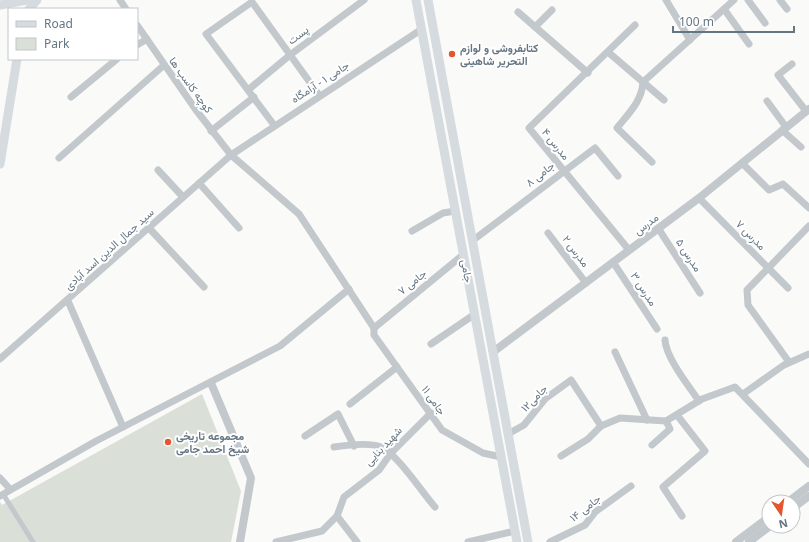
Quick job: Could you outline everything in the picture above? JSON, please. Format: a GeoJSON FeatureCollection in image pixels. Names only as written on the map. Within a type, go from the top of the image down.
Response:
{"type":"FeatureCollection","features":[{"type":"Feature","properties":{"kind":"main road"},"geometry":{"type":"LineString","coordinates":[[0,5],[27,0]]}},
{"type":"Feature","properties":{"kind":"main road"},"geometry":{"type":"LineString","coordinates":[[30,8],[37,0]]}},
{"type":"Feature","properties":{"kind":"main road","name":"جامی"},"geometry":{"type":"LineString","coordinates":[[416,0],[517,542]]}},
{"type":"Feature","properties":{"kind":"main road","name":"جامی"},"geometry":{"type":"LineString","coordinates":[[428,0],[528,542]]}},
{"type":"Feature","properties":{"kind":"main road"},"geometry":{"type":"LineString","coordinates":[[0,5],[8,5],[12,8]]}},
{"type":"Feature","properties":{"kind":"main road"},"geometry":{"type":"LineString","coordinates":[[0,164],[17,60]]}},
{"type":"Feature","properties":{"kind":"main road"},"geometry":{"type":"LineString","coordinates":[[482,356],[493,352]]}},
{"type":"Feature","properties":{"kind":"main road"},"geometry":{"type":"LineString","coordinates":[[507,489],[511,491],[518,488]]}},
{"type":"Feature","properties":{"kind":"main road"},"geometry":{"type":"LineString","coordinates":[[511,510],[519,507],[522,510]]}},
{"type":"Feature","properties":{"kind":"street","name":"پست"},"geometry":{"type":"LineString","coordinates":[[248,90],[290,55],[364,0]]}},
{"type":"Feature","properties":{"kind":"street"},"geometry":{"type":"LineString","coordinates":[[666,0],[690,40]]}},
{"type":"Feature","properties":{"kind":"street"},"geometry":{"type":"LineString","coordinates":[[652,162],[617,128],[638,101],[643,82],[734,0]]}},
{"type":"Feature","properties":{"kind":"street"},"geometry":{"type":"LineString","coordinates":[[748,0],[765,23]]}},
{"type":"Feature","properties":{"kind":"street"},"geometry":{"type":"LineString","coordinates":[[780,0],[787,10]]}},
{"type":"Feature","properties":{"kind":"street"},"geometry":{"type":"LineString","coordinates":[[274,125],[206,34],[252,2],[319,95]]}},
{"type":"Feature","properties":{"kind":"street"},"geometry":{"type":"LineString","coordinates":[[724,9],[748,44]]}},
{"type":"Feature","properties":{"kind":"street"},"geometry":{"type":"LineString","coordinates":[[535,27],[552,10]]}},
{"type":"Feature","properties":{"kind":"street"},"geometry":{"type":"LineString","coordinates":[[518,12],[588,72]]}},
{"type":"Feature","properties":{"kind":"street","name":"مدرس ۴"},"geometry":{"type":"LineString","coordinates":[[629,250],[529,128],[588,72],[634,25]]}},
{"type":"Feature","properties":{"kind":"street","name":"کوچه کاسب ها"},"geometry":{"type":"LineString","coordinates":[[138,26],[164,66],[211,131],[231,155],[300,214],[348,289]]}},
{"type":"Feature","properties":{"kind":"street","name":"جامی ۱ - آرامگاه"},"geometry":{"type":"LineString","coordinates":[[231,155],[319,95],[422,29]]}},
{"type":"Feature","properties":{"kind":"street"},"geometry":{"type":"LineString","coordinates":[[138,44],[147,39]]}},
{"type":"Feature","properties":{"kind":"street"},"geometry":{"type":"LineString","coordinates":[[608,52],[664,100]]}},
{"type":"Feature","properties":{"kind":"street"},"geometry":{"type":"LineString","coordinates":[[71,97],[117,60]]}},
{"type":"Feature","properties":{"kind":"street"},"geometry":{"type":"LineString","coordinates":[[792,64],[778,75],[808,110]]}},
{"type":"Feature","properties":{"kind":"street"},"geometry":{"type":"LineString","coordinates":[[60,158],[164,66]]}},
{"type":"Feature","properties":{"kind":"street"},"geometry":{"type":"LineString","coordinates":[[211,131],[254,97]]}},
{"type":"Feature","properties":{"kind":"street"},"geometry":{"type":"LineString","coordinates":[[767,101],[784,129],[801,147]]}},
{"type":"Feature","properties":{"kind":"street","name":"مدرس"},"geometry":{"type":"LineString","coordinates":[[493,352],[699,198],[808,110]]}},
{"type":"Feature","properties":{"kind":"street","name":"جامی ۸"},"geometry":{"type":"LineString","coordinates":[[472,242],[563,170],[595,148],[618,176]]}},
{"type":"Feature","properties":{"kind":"street","name":"سید جمال الدین اسد آبادی"},"geometry":{"type":"LineString","coordinates":[[0,359],[68,301],[231,155]]}},
{"type":"Feature","properties":{"kind":"street"},"geometry":{"type":"LineString","coordinates":[[742,163],[769,190],[783,184],[809,208]]}},
{"type":"Feature","properties":{"kind":"street"},"geometry":{"type":"LineString","coordinates":[[158,170],[183,198]]}},
{"type":"Feature","properties":{"kind":"street"},"geometry":{"type":"LineString","coordinates":[[199,183],[239,228]]}},
{"type":"Feature","properties":{"kind":"street","name":"مدرس ۷"},"geometry":{"type":"LineString","coordinates":[[699,198],[788,288]]}},
{"type":"Feature","properties":{"kind":"street"},"geometry":{"type":"LineString","coordinates":[[412,231],[443,213],[455,211]]}},
{"type":"Feature","properties":{"kind":"street"},"geometry":{"type":"LineString","coordinates":[[789,362],[748,305],[747,290],[809,226]]}},
{"type":"Feature","properties":{"kind":"street"},"geometry":{"type":"LineString","coordinates":[[149,228],[204,287]]}},
{"type":"Feature","properties":{"kind":"street","name":"مدرس ۵"},"geometry":{"type":"LineString","coordinates":[[658,228],[700,293]]}},
{"type":"Feature","properties":{"kind":"street","name":"مدرس ۲"},"geometry":{"type":"LineString","coordinates":[[548,234],[586,283]]}},
{"type":"Feature","properties":{"kind":"street","name":"جامی ۷"},"geometry":{"type":"LineString","coordinates":[[374,328],[464,254]]}},
{"type":"Feature","properties":{"kind":"street","name":"مدرس ۳"},"geometry":{"type":"LineString","coordinates":[[613,262],[657,329]]}},
{"type":"Feature","properties":{"kind":"street"},"geometry":{"type":"LineString","coordinates":[[33,542],[2,495],[10,489],[123,427],[211,383],[280,346],[348,289]]}},
{"type":"Feature","properties":{"kind":"street","name":"جامی ۱۱"},"geometry":{"type":"LineString","coordinates":[[348,289],[374,328],[374,335],[442,430],[483,454],[501,457]]}},
{"type":"Feature","properties":{"kind":"street"},"geometry":{"type":"LineString","coordinates":[[68,301],[123,427]]}},
{"type":"Feature","properties":{"kind":"street"},"geometry":{"type":"LineString","coordinates":[[431,344],[474,314]]}},
{"type":"Feature","properties":{"kind":"street"},"geometry":{"type":"LineString","coordinates":[[665,340],[665,345],[673,360],[699,401]]}},
{"type":"Feature","properties":{"kind":"street"},"geometry":{"type":"LineString","coordinates":[[615,352],[647,420]]}},
{"type":"Feature","properties":{"kind":"street"},"geometry":{"type":"LineString","coordinates":[[743,394],[789,362],[809,354]]}},
{"type":"Feature","properties":{"kind":"street"},"geometry":{"type":"LineString","coordinates":[[350,404],[397,367]]}},
{"type":"Feature","properties":{"kind":"street","name":"جامی۱۲"},"geometry":{"type":"LineString","coordinates":[[508,434],[524,424],[545,399],[571,380],[601,426]]}},
{"type":"Feature","properties":{"kind":"street"},"geometry":{"type":"LineString","coordinates":[[211,383],[251,478],[240,542]]}},
{"type":"Feature","properties":{"kind":"street"},"geometry":{"type":"LineString","coordinates":[[561,456],[588,439],[601,426],[620,418],[666,421],[699,401],[735,387],[809,464]]}},
{"type":"Feature","properties":{"kind":"street","name":"شهید بنایی"},"geometry":{"type":"LineString","coordinates":[[276,542],[291,540],[322,531],[337,516],[344,497],[380,470],[391,453],[430,412]]}},
{"type":"Feature","properties":{"kind":"street"},"geometry":{"type":"LineString","coordinates":[[305,436],[338,414],[354,446]]}},
{"type":"Feature","properties":{"kind":"street"},"geometry":{"type":"LineString","coordinates":[[677,415],[704,451],[663,487],[682,516]]}},
{"type":"Feature","properties":{"kind":"street"},"geometry":{"type":"LineString","coordinates":[[652,445],[670,429],[666,421]]}},
{"type":"Feature","properties":{"kind":"street"},"geometry":{"type":"LineString","coordinates":[[334,447],[380,447],[391,453],[435,507]]}},
{"type":"Feature","properties":{"kind":"street"},"geometry":{"type":"LineString","coordinates":[[0,478],[10,489]]}},
{"type":"Feature","properties":{"kind":"street","name":"جامی ۱۴"},"geometry":{"type":"LineString","coordinates":[[550,542],[584,525],[595,512],[631,486]]}},
{"type":"Feature","properties":{"kind":"street"},"geometry":{"type":"LineString","coordinates":[[798,494],[809,486]]}},
{"type":"Feature","properties":{"kind":"street"},"geometry":{"type":"LineString","coordinates":[[337,516],[357,542]]}},
{"type":"Feature","properties":{"kind":"street"},"geometry":{"type":"LineString","coordinates":[[736,542],[761,523]]}},
{"type":"Feature","properties":{"kind":"street"},"geometry":{"type":"LineString","coordinates":[[468,542],[515,531]]}},
{"type":"Feature","properties":{"kind":"street"},"geometry":{"type":"LineString","coordinates":[[749,542],[761,533]]}},
{"type":"Feature","properties":{"kind":"green space","name":"مجموعه تاریخی شیخ احمد جامی"},"geometry":{"type":"Polygon","coordinates":[[[202,394],[241,491],[231,542],[0,542],[0,502],[2,505],[202,394]]]}},
{"type":"Feature","properties":{"kind":"place","name":"کتابفروشی و لوازم التحریر شاهینی"},"geometry":{"type":"Point","coordinates":[452,54]}},
{"type":"Feature","properties":{"kind":"place","name":"مجموعه تاریخی شیخ احمد جامی"},"geometry":{"type":"Point","coordinates":[168,442]}}]}
